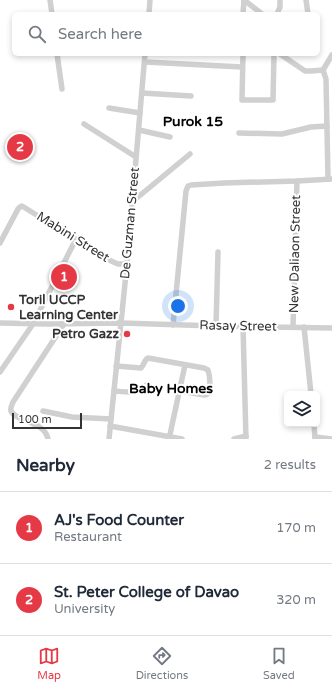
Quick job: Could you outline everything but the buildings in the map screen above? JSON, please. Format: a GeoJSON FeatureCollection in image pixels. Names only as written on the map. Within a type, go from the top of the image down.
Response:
{"type":"FeatureCollection","features":[{"type":"Feature","properties":{"kind":"street"},"geometry":{"type":"LineString","coordinates":[[50,0],[52,12]]}},
{"type":"Feature","properties":{"kind":"street"},"geometry":{"type":"LineString","coordinates":[[149,12],[150,0]]}},
{"type":"Feature","properties":{"kind":"street"},"geometry":{"type":"LineString","coordinates":[[243,12],[244,0]]}},
{"type":"Feature","properties":{"kind":"street"},"geometry":{"type":"LineString","coordinates":[[244,0],[259,12]]}},
{"type":"Feature","properties":{"kind":"street"},"geometry":{"type":"LineString","coordinates":[[278,12],[280,7],[280,0]]}},
{"type":"Feature","properties":{"kind":"street"},"geometry":{"type":"LineString","coordinates":[[306,0],[308,12]]}},
{"type":"Feature","properties":{"kind":"street"},"geometry":{"type":"LineString","coordinates":[[173,325],[186,191],[188,186],[224,183],[330,179],[326,79],[323,70],[332,55]]}},
{"type":"Feature","properties":{"kind":"street"},"geometry":{"type":"LineString","coordinates":[[57,56],[62,90]]}},
{"type":"Feature","properties":{"kind":"street","name":"De Guzman Street"},"geometry":{"type":"LineString","coordinates":[[109,439],[127,264],[145,56]]}},
{"type":"Feature","properties":{"kind":"street"},"geometry":{"type":"LineString","coordinates":[[243,56],[242,100],[273,100],[274,56]]}},
{"type":"Feature","properties":{"kind":"street"},"geometry":{"type":"LineString","coordinates":[[283,56],[305,71],[323,70]]}},
{"type":"Feature","properties":{"kind":"street"},"geometry":{"type":"LineString","coordinates":[[145,62],[242,67]]}},
{"type":"Feature","properties":{"kind":"street"},"geometry":{"type":"LineString","coordinates":[[142,93],[191,96]]}},
{"type":"Feature","properties":{"kind":"street"},"geometry":{"type":"LineString","coordinates":[[109,108],[140,113]]}},
{"type":"Feature","properties":{"kind":"street"},"geometry":{"type":"LineString","coordinates":[[84,124],[136,157]]}},
{"type":"Feature","properties":{"kind":"street"},"geometry":{"type":"LineString","coordinates":[[239,133],[282,134],[311,127],[327,126]]}},
{"type":"Feature","properties":{"kind":"street"},"geometry":{"type":"LineString","coordinates":[[139,130],[170,137]]}},
{"type":"Feature","properties":{"kind":"street"},"geometry":{"type":"LineString","coordinates":[[132,202],[190,154]]}},
{"type":"Feature","properties":{"kind":"street","name":"New Daliaon Street"},"geometry":{"type":"LineString","coordinates":[[293,327],[297,181]]}},
{"type":"Feature","properties":{"kind":"street","name":"Mabini Street"},"geometry":{"type":"LineString","coordinates":[[0,243],[21,206],[25,207],[111,261],[118,264],[127,264]]}},
{"type":"Feature","properties":{"kind":"street"},"geometry":{"type":"LineString","coordinates":[[0,372],[33,324],[76,239]]}},
{"type":"Feature","properties":{"kind":"street"},"geometry":{"type":"LineString","coordinates":[[216,326],[218,252]]}},
{"type":"Feature","properties":{"kind":"street","name":"Rasay Street"},"geometry":{"type":"LineString","coordinates":[[0,323],[121,323],[332,328]]}},
{"type":"Feature","properties":{"kind":"street"},"geometry":{"type":"LineString","coordinates":[[48,439],[42,428],[16,415],[12,412],[11,408],[64,324]]}},
{"type":"Feature","properties":{"kind":"street"},"geometry":{"type":"LineString","coordinates":[[234,439],[246,437],[243,326]]}},
{"type":"Feature","properties":{"kind":"street"},"geometry":{"type":"LineString","coordinates":[[304,328],[311,391]]}},
{"type":"Feature","properties":{"kind":"street"},"geometry":{"type":"LineString","coordinates":[[116,366],[140,368],[144,365],[146,359],[148,358],[208,370],[210,391],[208,394],[205,395],[179,391]]}},
{"type":"Feature","properties":{"kind":"street"},"geometry":{"type":"LineString","coordinates":[[169,438],[185,365]]}},
{"type":"Feature","properties":{"kind":"street"},"geometry":{"type":"LineString","coordinates":[[114,391],[136,392],[148,384]]}},
{"type":"Feature","properties":{"kind":"street"},"geometry":{"type":"LineString","coordinates":[[43,411],[72,416],[111,419]]}},
{"type":"Feature","properties":{"kind":"street"},"geometry":{"type":"LineString","coordinates":[[110,426],[169,438],[182,439]]}},
{"type":"Feature","properties":{"kind":"street"},"geometry":{"type":"LineString","coordinates":[[314,427],[315,438],[332,439]]}},
{"type":"Feature","properties":{"kind":"place","name":"St. Peter College of Davao"},"geometry":{"type":"Point","coordinates":[20,147]}},
{"type":"Feature","properties":{"kind":"place","name":"AJ's Food Counter"},"geometry":{"type":"Point","coordinates":[64,277]}},
{"type":"Feature","properties":{"kind":"place","name":"Toril UCCP Learning Center"},"geometry":{"type":"Point","coordinates":[11,307]}},
{"type":"Feature","properties":{"kind":"place","name":"Petro Gazz"},"geometry":{"type":"Point","coordinates":[127,334]}},
{"type":"Feature","properties":{"kind":"district","name":"Purok 15"},"geometry":{"type":"Point","coordinates":[193,121]}},
{"type":"Feature","properties":{"kind":"district","name":"Baby Homes"},"geometry":{"type":"Point","coordinates":[171,388]}}]}
